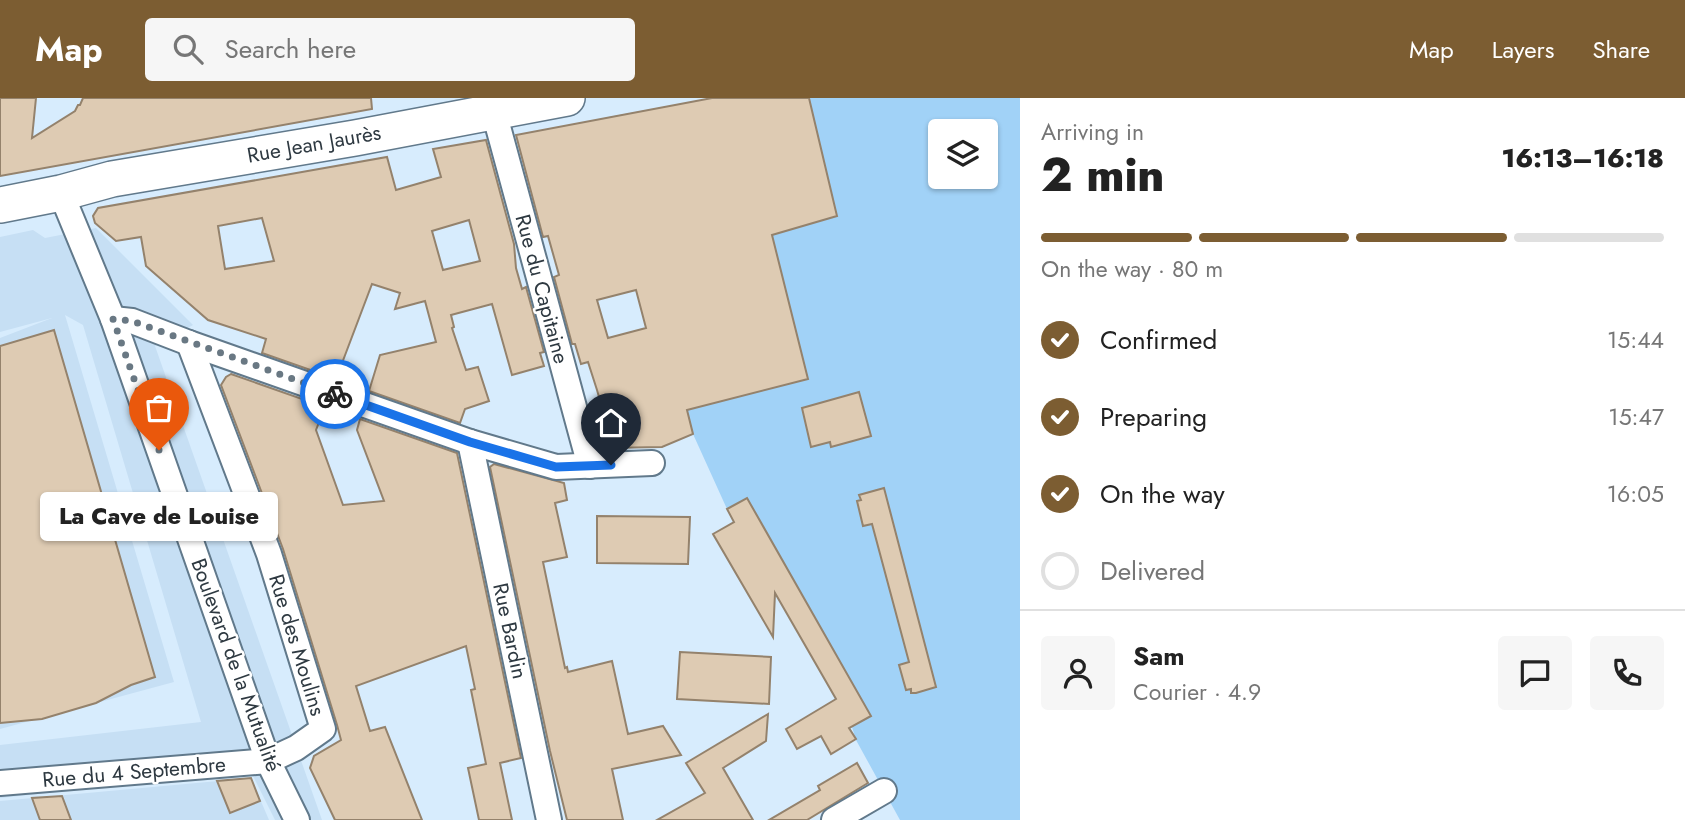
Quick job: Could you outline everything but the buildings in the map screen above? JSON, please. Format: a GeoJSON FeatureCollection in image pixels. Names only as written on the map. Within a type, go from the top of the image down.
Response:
{"type":"FeatureCollection","features":[{"type":"Feature","properties":{"kind":"street","name":"Rue Jean Jaurès"},"geometry":{"type":"LineString","coordinates":[[0,205],[61,193],[112,179],[355,138],[567,98]]}},
{"type":"Feature","properties":{"kind":"street","name":"Rue du Capitaine"},"geometry":{"type":"LineString","coordinates":[[494,112],[590,466]]}},
{"type":"Feature","properties":{"kind":"street","name":"Rue Jean Jaurès"},"geometry":{"type":"LineString","coordinates":[[0,222],[61,193]]}},
{"type":"Feature","properties":{"kind":"street","name":"Boulevard de la Mutualité"},"geometry":{"type":"LineString","coordinates":[[61,193],[113,319],[268,761],[297,820]]}},
{"type":"Feature","properties":{"kind":"street"},"geometry":{"type":"LineString","coordinates":[[113,319],[132,321],[470,442],[556,467],[652,463]]}},
{"type":"Feature","properties":{"kind":"street","name":"Rue des Moulins"},"geometry":{"type":"LineString","coordinates":[[189,343],[269,554],[323,729],[296,748],[268,761]]}},
{"type":"Feature","properties":{"kind":"street","name":"Rue Bardin"},"geometry":{"type":"LineString","coordinates":[[470,442],[550,820]]}},
{"type":"Feature","properties":{"kind":"street","name":"Rue du 4 Septembre"},"geometry":{"type":"LineString","coordinates":[[0,783],[268,761]]}},
{"type":"Feature","properties":{"kind":"street"},"geometry":{"type":"LineString","coordinates":[[834,820],[884,791]]}},
{"type":"Feature","properties":{"kind":"shaded area"},"geometry":{"type":"Polygon","coordinates":[[[712,98],[1020,98],[1020,820],[900,820],[856,740],[852,727],[727,509],[693,434],[652,267],[608,117],[712,98]]]}},
{"type":"Feature","properties":{"kind":"shaded area"},"geometry":{"type":"Polygon","coordinates":[[[96,228],[193,325],[155,346],[322,820],[275,820],[251,772],[0,798],[0,745],[201,722],[83,325],[65,315],[174,682],[0,729],[0,338],[52,318],[0,332],[0,237],[33,230],[45,238],[96,228]]]}},
{"type":"Feature","properties":{"kind":"shaded area"},"geometry":{"type":"Polygon","coordinates":[[[251,778],[269,820],[0,820],[0,801],[251,778]]]}},
{"type":"Feature","properties":{"kind":"way so far"},"geometry":{"type":"LineString","coordinates":[[159,450],[113,319],[132,321],[335,394]]}},
{"type":"Feature","properties":{"kind":"place","name":"La Cave de Louise"},"geometry":{"type":"Point","coordinates":[159,450]}},
{"type":"Feature","properties":{"kind":"route"},"geometry":{"type":"LineString","coordinates":[[335,394],[470,442],[556,467],[611,465]]}}]}
